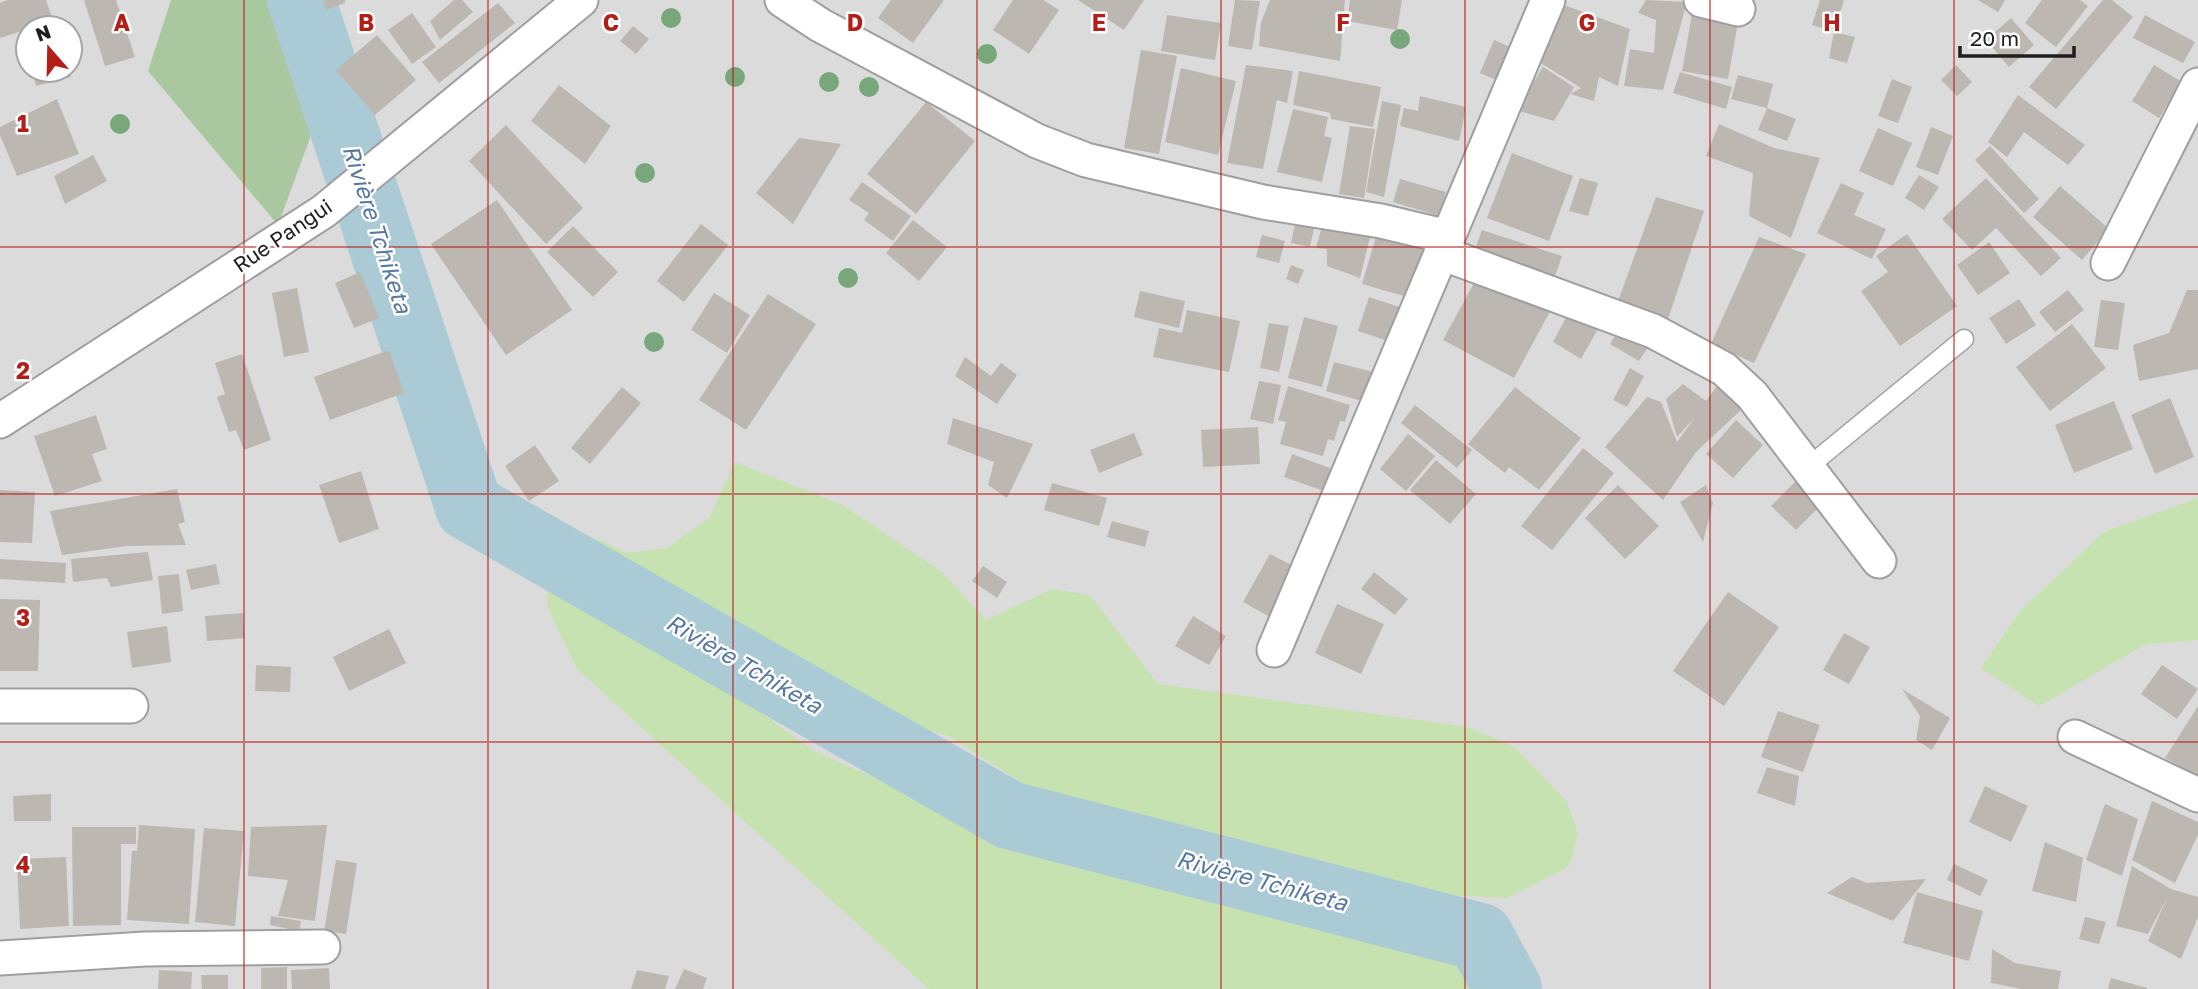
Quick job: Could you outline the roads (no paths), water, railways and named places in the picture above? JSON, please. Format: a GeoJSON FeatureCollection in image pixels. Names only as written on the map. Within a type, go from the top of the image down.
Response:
{"type":"FeatureCollection","features":[{"type":"Feature","properties":{"kind":"street","name":"Rue Pangui"},"geometry":{"type":"LineString","coordinates":[[0,421],[324,211],[581,0]]}},
{"type":"Feature","properties":{"kind":"street"},"geometry":{"type":"LineString","coordinates":[[782,0],[820,25],[1037,141],[1086,160],[1263,202],[1381,221],[1653,331],[1724,369],[1752,395],[1879,561]]}},
{"type":"Feature","properties":{"kind":"street"},"geometry":{"type":"LineString","coordinates":[[1274,650],[1548,0]]}},
{"type":"Feature","properties":{"kind":"street"},"geometry":{"type":"LineString","coordinates":[[1701,0],[1738,9]]}},
{"type":"Feature","properties":{"kind":"street"},"geometry":{"type":"LineString","coordinates":[[2108,263],[2198,85]]}},
{"type":"Feature","properties":{"kind":"street"},"geometry":{"type":"LineString","coordinates":[[0,706],[131,706]]}},
{"type":"Feature","properties":{"kind":"street"},"geometry":{"type":"LineString","coordinates":[[2076,737],[2198,794]]}},
{"type":"Feature","properties":{"kind":"street"},"geometry":{"type":"LineString","coordinates":[[0,958],[145,949],[323,947]]}},
{"type":"Feature","properties":{"kind":"lane"},"geometry":{"type":"LineString","coordinates":[[1808,467],[1964,340]]}},
{"type":"Feature","properties":{"kind":"waterway","name":"Rivière Tchiketa"},"geometry":{"type":"LineString","coordinates":[[301,0],[469,507],[1009,815],[1480,937],[1508,989]]}}]}
